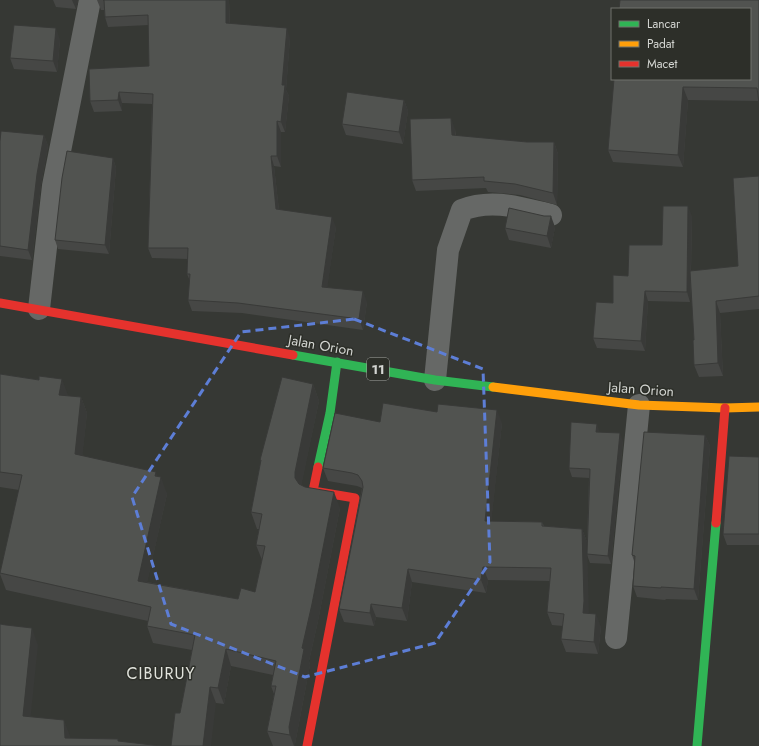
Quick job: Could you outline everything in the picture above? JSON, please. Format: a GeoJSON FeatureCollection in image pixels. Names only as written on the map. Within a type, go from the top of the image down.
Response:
{"type":"FeatureCollection","features":[{"type":"Feature","properties":{"kind":"main road","name":"Jalan Orion"},"geometry":{"type":"LineString","coordinates":[[0,302],[435,380],[639,405],[725,408],[759,407]]}},
{"type":"Feature","properties":{"kind":"main road"},"geometry":{"type":"LineString","coordinates":[[307,746],[355,498],[313,492],[330,413],[337,362]]}},
{"type":"Feature","properties":{"kind":"main road"},"geometry":{"type":"LineString","coordinates":[[697,746],[725,408]]}},
{"type":"Feature","properties":{"kind":"street"},"geometry":{"type":"LineString","coordinates":[[39,310],[53,186],[90,0]]}},
{"type":"Feature","properties":{"kind":"street"},"geometry":{"type":"LineString","coordinates":[[435,380],[448,250],[462,210],[479,204],[502,204],[551,215]]}},
{"type":"Feature","properties":{"kind":"street"},"geometry":{"type":"LineString","coordinates":[[616,638],[639,405]]}},
{"type":"Feature","properties":{"kind":"highlighted area"},"geometry":{"type":"Polygon","coordinates":[[[354,319],[483,369],[490,562],[435,643],[305,677],[171,624],[132,497],[241,332],[354,319]]]}},
{"type":"Feature","properties":{"kind":"building"},"geometry":{"type":"Polygon","coordinates":[[[104,0],[226,0],[226,23],[287,28],[282,85],[285,85],[281,122],[277,121],[277,156],[271,156],[276,209],[332,217],[322,287],[363,291],[359,319],[238,303],[188,300],[190,274],[187,274],[188,248],[148,248],[153,94],[119,92],[118,100],[90,101],[89,69],[149,66],[148,15],[105,17],[104,0]]]}},
{"type":"Feature","properties":{"kind":"building"},"geometry":{"type":"Polygon","coordinates":[[[620,0],[759,0],[759,103],[757,88],[683,87],[678,155],[608,150],[614,80],[751,80],[751,8],[619,8],[620,0]]]}},
{"type":"Feature","properties":{"kind":"building"},"geometry":{"type":"Polygon","coordinates":[[[14,25],[56,28],[53,61],[10,58],[14,25]]]}},
{"type":"Feature","properties":{"kind":"building"},"geometry":{"type":"Polygon","coordinates":[[[347,92],[404,100],[399,132],[342,124],[347,92]]]}},
{"type":"Feature","properties":{"kind":"building"},"geometry":{"type":"Polygon","coordinates":[[[451,118],[452,135],[527,142],[554,142],[553,193],[515,184],[484,181],[484,177],[412,180],[410,119],[451,118]]]}},
{"type":"Feature","properties":{"kind":"building"},"geometry":{"type":"Polygon","coordinates":[[[1,131],[44,135],[37,174],[28,250],[0,246],[1,131]]]}},
{"type":"Feature","properties":{"kind":"building"},"geometry":{"type":"Polygon","coordinates":[[[67,151],[113,158],[105,245],[55,240],[62,178],[67,151]]]}},
{"type":"Feature","properties":{"kind":"building"},"geometry":{"type":"Polygon","coordinates":[[[759,176],[759,296],[716,301],[718,363],[694,365],[690,271],[738,266],[733,178],[759,176]]]}},
{"type":"Feature","properties":{"kind":"building"},"geometry":{"type":"Polygon","coordinates":[[[663,206],[688,206],[687,292],[645,291],[641,341],[593,338],[596,302],[613,303],[613,275],[628,276],[629,245],[662,245],[663,206]]]}},
{"type":"Feature","properties":{"kind":"building"},"geometry":{"type":"Polygon","coordinates":[[[509,208],[544,216],[551,216],[547,236],[505,228],[509,208]]]}},
{"type":"Feature","properties":{"kind":"building"},"geometry":{"type":"Polygon","coordinates":[[[0,374],[39,380],[39,376],[62,379],[59,395],[81,397],[75,454],[156,472],[155,476],[161,477],[138,581],[238,599],[241,588],[255,592],[265,546],[256,545],[262,514],[251,512],[260,460],[282,377],[313,384],[295,478],[299,484],[305,487],[334,492],[302,648],[304,649],[289,727],[290,735],[267,731],[276,686],[271,686],[276,661],[226,649],[218,688],[210,687],[203,746],[171,746],[175,713],[180,713],[195,635],[147,626],[151,607],[0,573],[22,475],[0,472],[0,374]]]}},
{"type":"Feature","properties":{"kind":"building"},"geometry":{"type":"Polygon","coordinates":[[[383,403],[437,412],[438,404],[497,410],[485,521],[542,522],[542,526],[582,529],[583,613],[596,614],[594,642],[561,639],[564,614],[547,612],[551,568],[483,567],[481,580],[408,569],[402,608],[371,604],[370,613],[339,609],[363,487],[362,481],[358,475],[323,468],[335,413],[380,422],[383,403]]]}},
{"type":"Feature","properties":{"kind":"building"},"geometry":{"type":"Polygon","coordinates":[[[571,422],[597,424],[596,432],[620,433],[608,556],[587,554],[590,469],[569,468],[571,422]]]}},
{"type":"Feature","properties":{"kind":"building"},"geometry":{"type":"Polygon","coordinates":[[[644,432],[705,435],[694,589],[633,586],[635,556],[632,555],[644,432]]]}},
{"type":"Feature","properties":{"kind":"building"},"geometry":{"type":"Polygon","coordinates":[[[729,456],[759,457],[759,534],[723,534],[729,456]]]}},
{"type":"Feature","properties":{"kind":"building"},"geometry":{"type":"Polygon","coordinates":[[[0,624],[32,628],[23,716],[64,720],[65,738],[118,739],[118,741],[161,746],[0,746],[0,624]]]}},
{"type":"Feature","properties":{"kind":"traffic: fast"},"geometry":{"type":"LineString","coordinates":[[293,355],[435,380],[493,387]]}},
{"type":"Feature","properties":{"kind":"traffic: fast"},"geometry":{"type":"LineString","coordinates":[[318,467],[330,413],[337,362]]}},
{"type":"Feature","properties":{"kind":"traffic: fast"},"geometry":{"type":"LineString","coordinates":[[697,746],[716,523]]}},
{"type":"Feature","properties":{"kind":"traffic: slow"},"geometry":{"type":"LineString","coordinates":[[493,387],[639,405],[725,408],[759,407]]}},
{"type":"Feature","properties":{"kind":"traffic: jam"},"geometry":{"type":"LineString","coordinates":[[0,303],[293,355]]}},
{"type":"Feature","properties":{"kind":"traffic: jam"},"geometry":{"type":"LineString","coordinates":[[716,523],[725,408]]}},
{"type":"Feature","properties":{"kind":"traffic: jam"},"geometry":{"type":"LineString","coordinates":[[307,746],[355,498],[313,491],[318,467]]}},
{"type":"Feature","properties":{"kind":"district","name":"CIBURUY"},"geometry":{"type":"Point","coordinates":[161,673]}}]}
